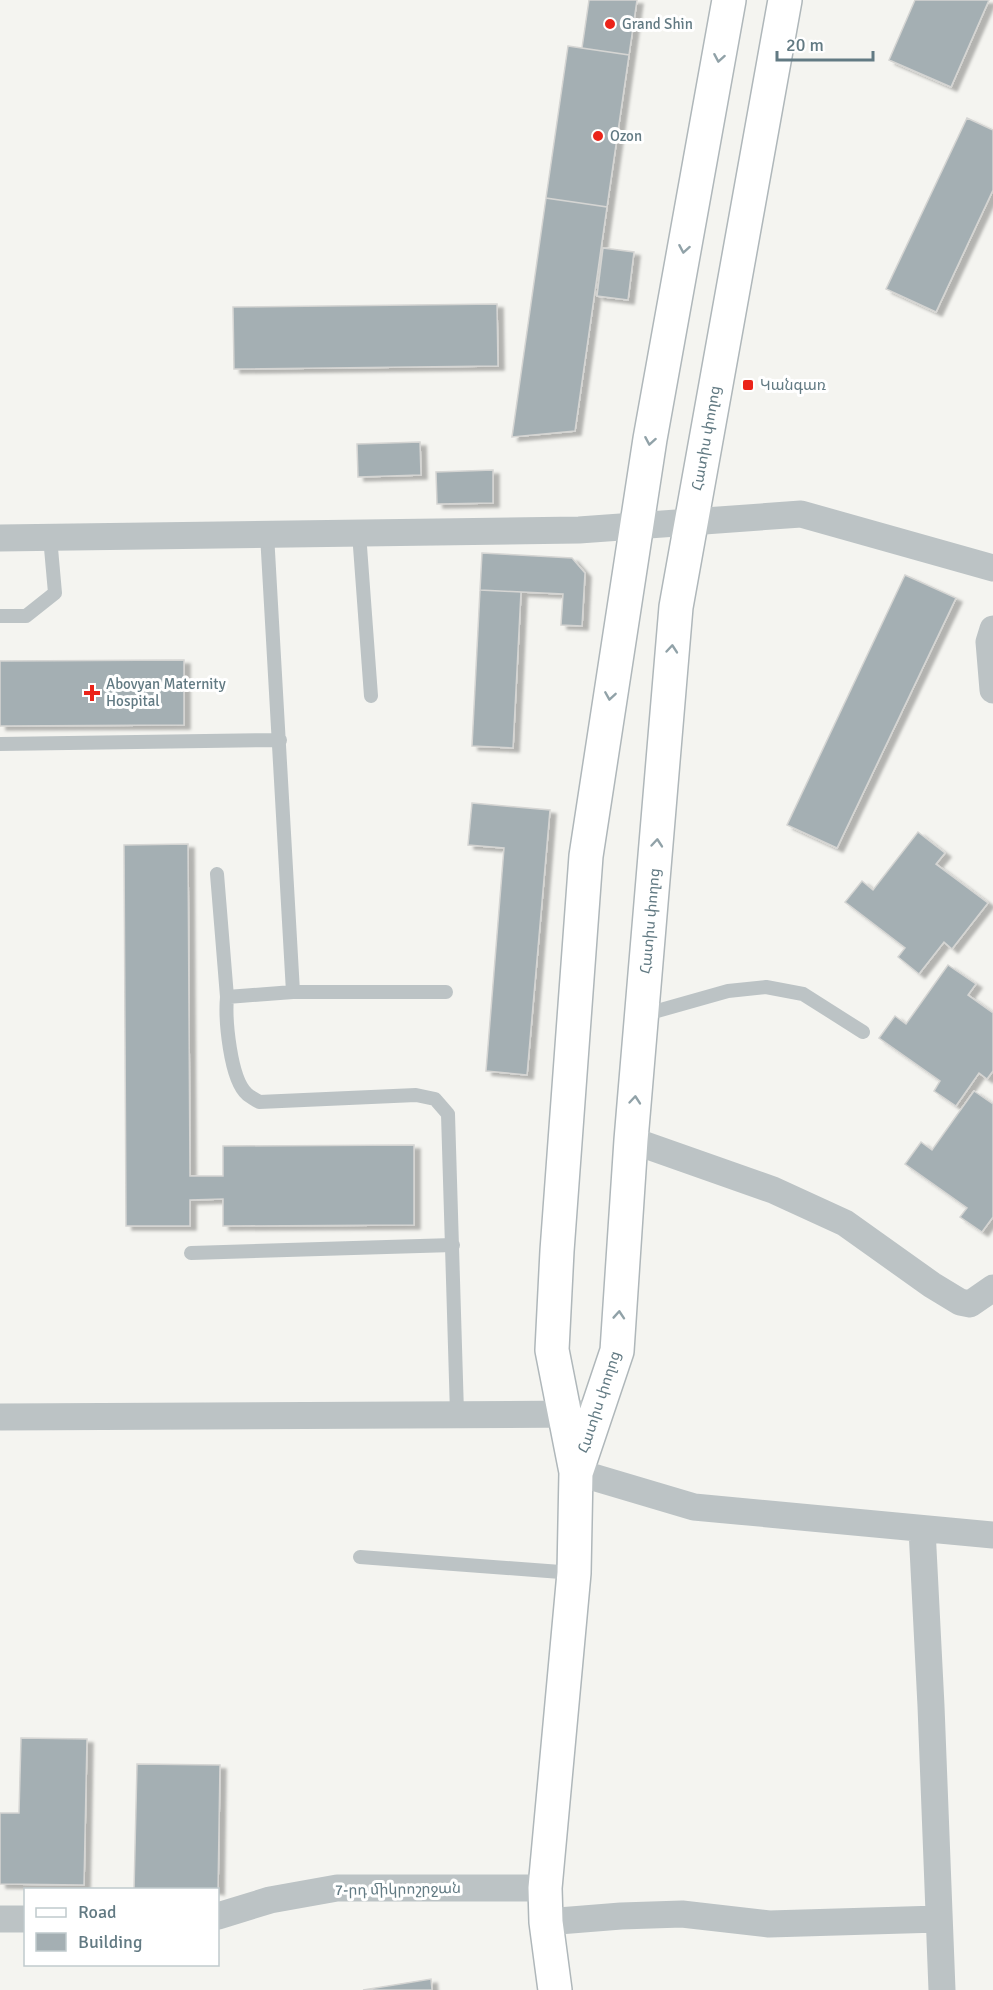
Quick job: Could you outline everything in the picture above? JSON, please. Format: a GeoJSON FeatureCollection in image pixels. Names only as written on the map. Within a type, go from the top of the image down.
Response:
{"type":"FeatureCollection","features":[{"type":"Feature","properties":{"kind":"main road","name":"Հատիս փողոց"},"geometry":{"type":"LineString","coordinates":[[580,1414],[552,1350],[586,856],[650,440],[729,0]]}},
{"type":"Feature","properties":{"kind":"main road","name":"Հատիս փողոց"},"geometry":{"type":"LineString","coordinates":[[555,1990],[546,1922],[545,1888],[574,1573],[576,1472],[580,1414],[617,1351],[631,1140],[676,607],[785,0]]}},
{"type":"Feature","properties":{"kind":"street"},"geometry":{"type":"LineString","coordinates":[[0,538],[579,530],[801,514],[993,568]]}},
{"type":"Feature","properties":{"kind":"street"},"geometry":{"type":"LineString","coordinates":[[993,629],[989,642],[993,690]]}},
{"type":"Feature","properties":{"kind":"street"},"geometry":{"type":"LineString","coordinates":[[631,1140],[773,1190],[845,1223],[932,1285],[960,1302],[970,1304],[993,1288]]}},
{"type":"Feature","properties":{"kind":"street"},"geometry":{"type":"LineString","coordinates":[[0,1418],[457,1413],[580,1414]]}},
{"type":"Feature","properties":{"kind":"street"},"geometry":{"type":"LineString","coordinates":[[576,1472],[694,1508],[993,1535]]}},
{"type":"Feature","properties":{"kind":"street"},"geometry":{"type":"LineString","coordinates":[[922,1529],[932,1706],[942,1990]]}},
{"type":"Feature","properties":{"kind":"street","name":"7-րդ միկրոշրջան"},"geometry":{"type":"LineString","coordinates":[[219,1916],[270,1900],[337,1888],[545,1888]]}},
{"type":"Feature","properties":{"kind":"street"},"geometry":{"type":"LineString","coordinates":[[546,1922],[682,1914],[769,1924],[939,1918]]}},
{"type":"Feature","properties":{"kind":"street"},"geometry":{"type":"LineString","coordinates":[[0,1919],[24,1918]]}},
{"type":"Feature","properties":{"kind":"lane"},"geometry":{"type":"LineString","coordinates":[[359,533],[371,696]]}},
{"type":"Feature","properties":{"kind":"lane"},"geometry":{"type":"LineString","coordinates":[[267,534],[293,992]]}},
{"type":"Feature","properties":{"kind":"lane"},"geometry":{"type":"LineString","coordinates":[[0,616],[26,616],[55,593],[50,537]]}},
{"type":"Feature","properties":{"kind":"lane"},"geometry":{"type":"LineString","coordinates":[[0,744],[280,740]]}},
{"type":"Feature","properties":{"kind":"lane"},"geometry":{"type":"LineString","coordinates":[[217,874],[227,997],[225,1015],[238,1080],[246,1094],[259,1102],[416,1095],[435,1099],[448,1113],[457,1413]]}},
{"type":"Feature","properties":{"kind":"lane"},"geometry":{"type":"LineString","coordinates":[[643,1015],[728,991],[766,987],[803,994],[863,1032]]}},
{"type":"Feature","properties":{"kind":"lane"},"geometry":{"type":"LineString","coordinates":[[227,997],[293,992],[446,992]]}},
{"type":"Feature","properties":{"kind":"lane"},"geometry":{"type":"LineString","coordinates":[[191,1252],[453,1245]]}},
{"type":"Feature","properties":{"kind":"lane"},"geometry":{"type":"LineString","coordinates":[[360,1557],[574,1573]]}},
{"type":"Feature","properties":{"kind":"building","name":"Grand Shin"},"geometry":{"type":"Polygon","coordinates":[[[589,0],[637,0],[629,55],[582,48],[589,0]]]}},
{"type":"Feature","properties":{"kind":"building"},"geometry":{"type":"Polygon","coordinates":[[[915,0],[989,0],[951,87],[889,60],[915,0]]]}},
{"type":"Feature","properties":{"kind":"building"},"geometry":{"type":"Polygon","coordinates":[[[568,46],[629,55],[607,207],[546,198],[568,46]]]}},
{"type":"Feature","properties":{"kind":"building"},"geometry":{"type":"Polygon","coordinates":[[[967,118],[993,130],[993,190],[936,312],[886,289],[967,118]]]}},
{"type":"Feature","properties":{"kind":"building"},"geometry":{"type":"Polygon","coordinates":[[[546,198],[607,207],[575,431],[512,437],[546,198]]]}},
{"type":"Feature","properties":{"kind":"building"},"geometry":{"type":"Polygon","coordinates":[[[603,248],[634,252],[628,300],[597,296],[603,248]]]}},
{"type":"Feature","properties":{"kind":"building"},"geometry":{"type":"Polygon","coordinates":[[[497,304],[498,366],[234,369],[233,307],[497,304]]]}},
{"type":"Feature","properties":{"kind":"building"},"geometry":{"type":"Polygon","coordinates":[[[420,442],[421,475],[358,477],[357,444],[420,442]]]}},
{"type":"Feature","properties":{"kind":"building"},"geometry":{"type":"Polygon","coordinates":[[[493,470],[493,503],[437,504],[436,472],[493,470]]]}},
{"type":"Feature","properties":{"kind":"building"},"geometry":{"type":"Polygon","coordinates":[[[482,553],[572,558],[585,573],[582,626],[561,625],[563,594],[480,590],[482,553]]]}},
{"type":"Feature","properties":{"kind":"building"},"geometry":{"type":"Polygon","coordinates":[[[905,575],[956,598],[837,848],[787,825],[905,575]]]}},
{"type":"Feature","properties":{"kind":"building"},"geometry":{"type":"Polygon","coordinates":[[[480,590],[521,592],[513,748],[472,746],[480,590]]]}},
{"type":"Feature","properties":{"kind":"building","name":"Abovyan Maternity Hospital"},"geometry":{"type":"Polygon","coordinates":[[[184,660],[184,725],[0,726],[0,661],[184,660]]]}},
{"type":"Feature","properties":{"kind":"building"},"geometry":{"type":"Polygon","coordinates":[[[472,803],[550,810],[527,1075],[486,1071],[504,848],[468,845],[472,803]]]}},
{"type":"Feature","properties":{"kind":"building"},"geometry":{"type":"Polygon","coordinates":[[[918,832],[945,853],[936,864],[988,903],[952,949],[944,942],[919,974],[898,957],[905,948],[845,902],[862,881],[873,890],[918,832]]]}},
{"type":"Feature","properties":{"kind":"building"},"geometry":{"type":"Polygon","coordinates":[[[188,844],[190,1176],[223,1176],[223,1146],[414,1145],[414,1225],[223,1226],[223,1199],[190,1200],[190,1226],[126,1226],[124,845],[188,844]]]}},
{"type":"Feature","properties":{"kind":"building"},"geometry":{"type":"Polygon","coordinates":[[[948,965],[976,984],[968,995],[993,1013],[993,1071],[987,1079],[979,1073],[956,1106],[934,1091],[940,1081],[879,1038],[895,1016],[906,1024],[948,965]]]}},
{"type":"Feature","properties":{"kind":"building"},"geometry":{"type":"Polygon","coordinates":[[[974,1091],[993,1104],[993,1217],[982,1232],[960,1217],[967,1208],[905,1164],[921,1142],[932,1150],[974,1091]]]}},
{"type":"Feature","properties":{"kind":"building"},"geometry":{"type":"Polygon","coordinates":[[[21,1738],[87,1739],[84,1885],[0,1884],[0,1813],[19,1813],[21,1738]]]}},
{"type":"Feature","properties":{"kind":"building"},"geometry":{"type":"Polygon","coordinates":[[[137,1764],[220,1765],[218,1888],[134,1888],[137,1764]]]}},
{"type":"Feature","properties":{"kind":"building"},"geometry":{"type":"Polygon","coordinates":[[[431,1979],[432,1990],[363,1990],[431,1979]]]}},
{"type":"Feature","properties":{"kind":"place","name":"Grand Shin"},"geometry":{"type":"Point","coordinates":[610,24]}},
{"type":"Feature","properties":{"kind":"place","name":"Ozon"},"geometry":{"type":"Point","coordinates":[598,136]}},
{"type":"Feature","properties":{"kind":"place","name":"Կանգառ"},"geometry":{"type":"Point","coordinates":[748,385]}},
{"type":"Feature","properties":{"kind":"place","name":"Abovyan Maternity Hospital"},"geometry":{"type":"Point","coordinates":[92,693]}}]}
